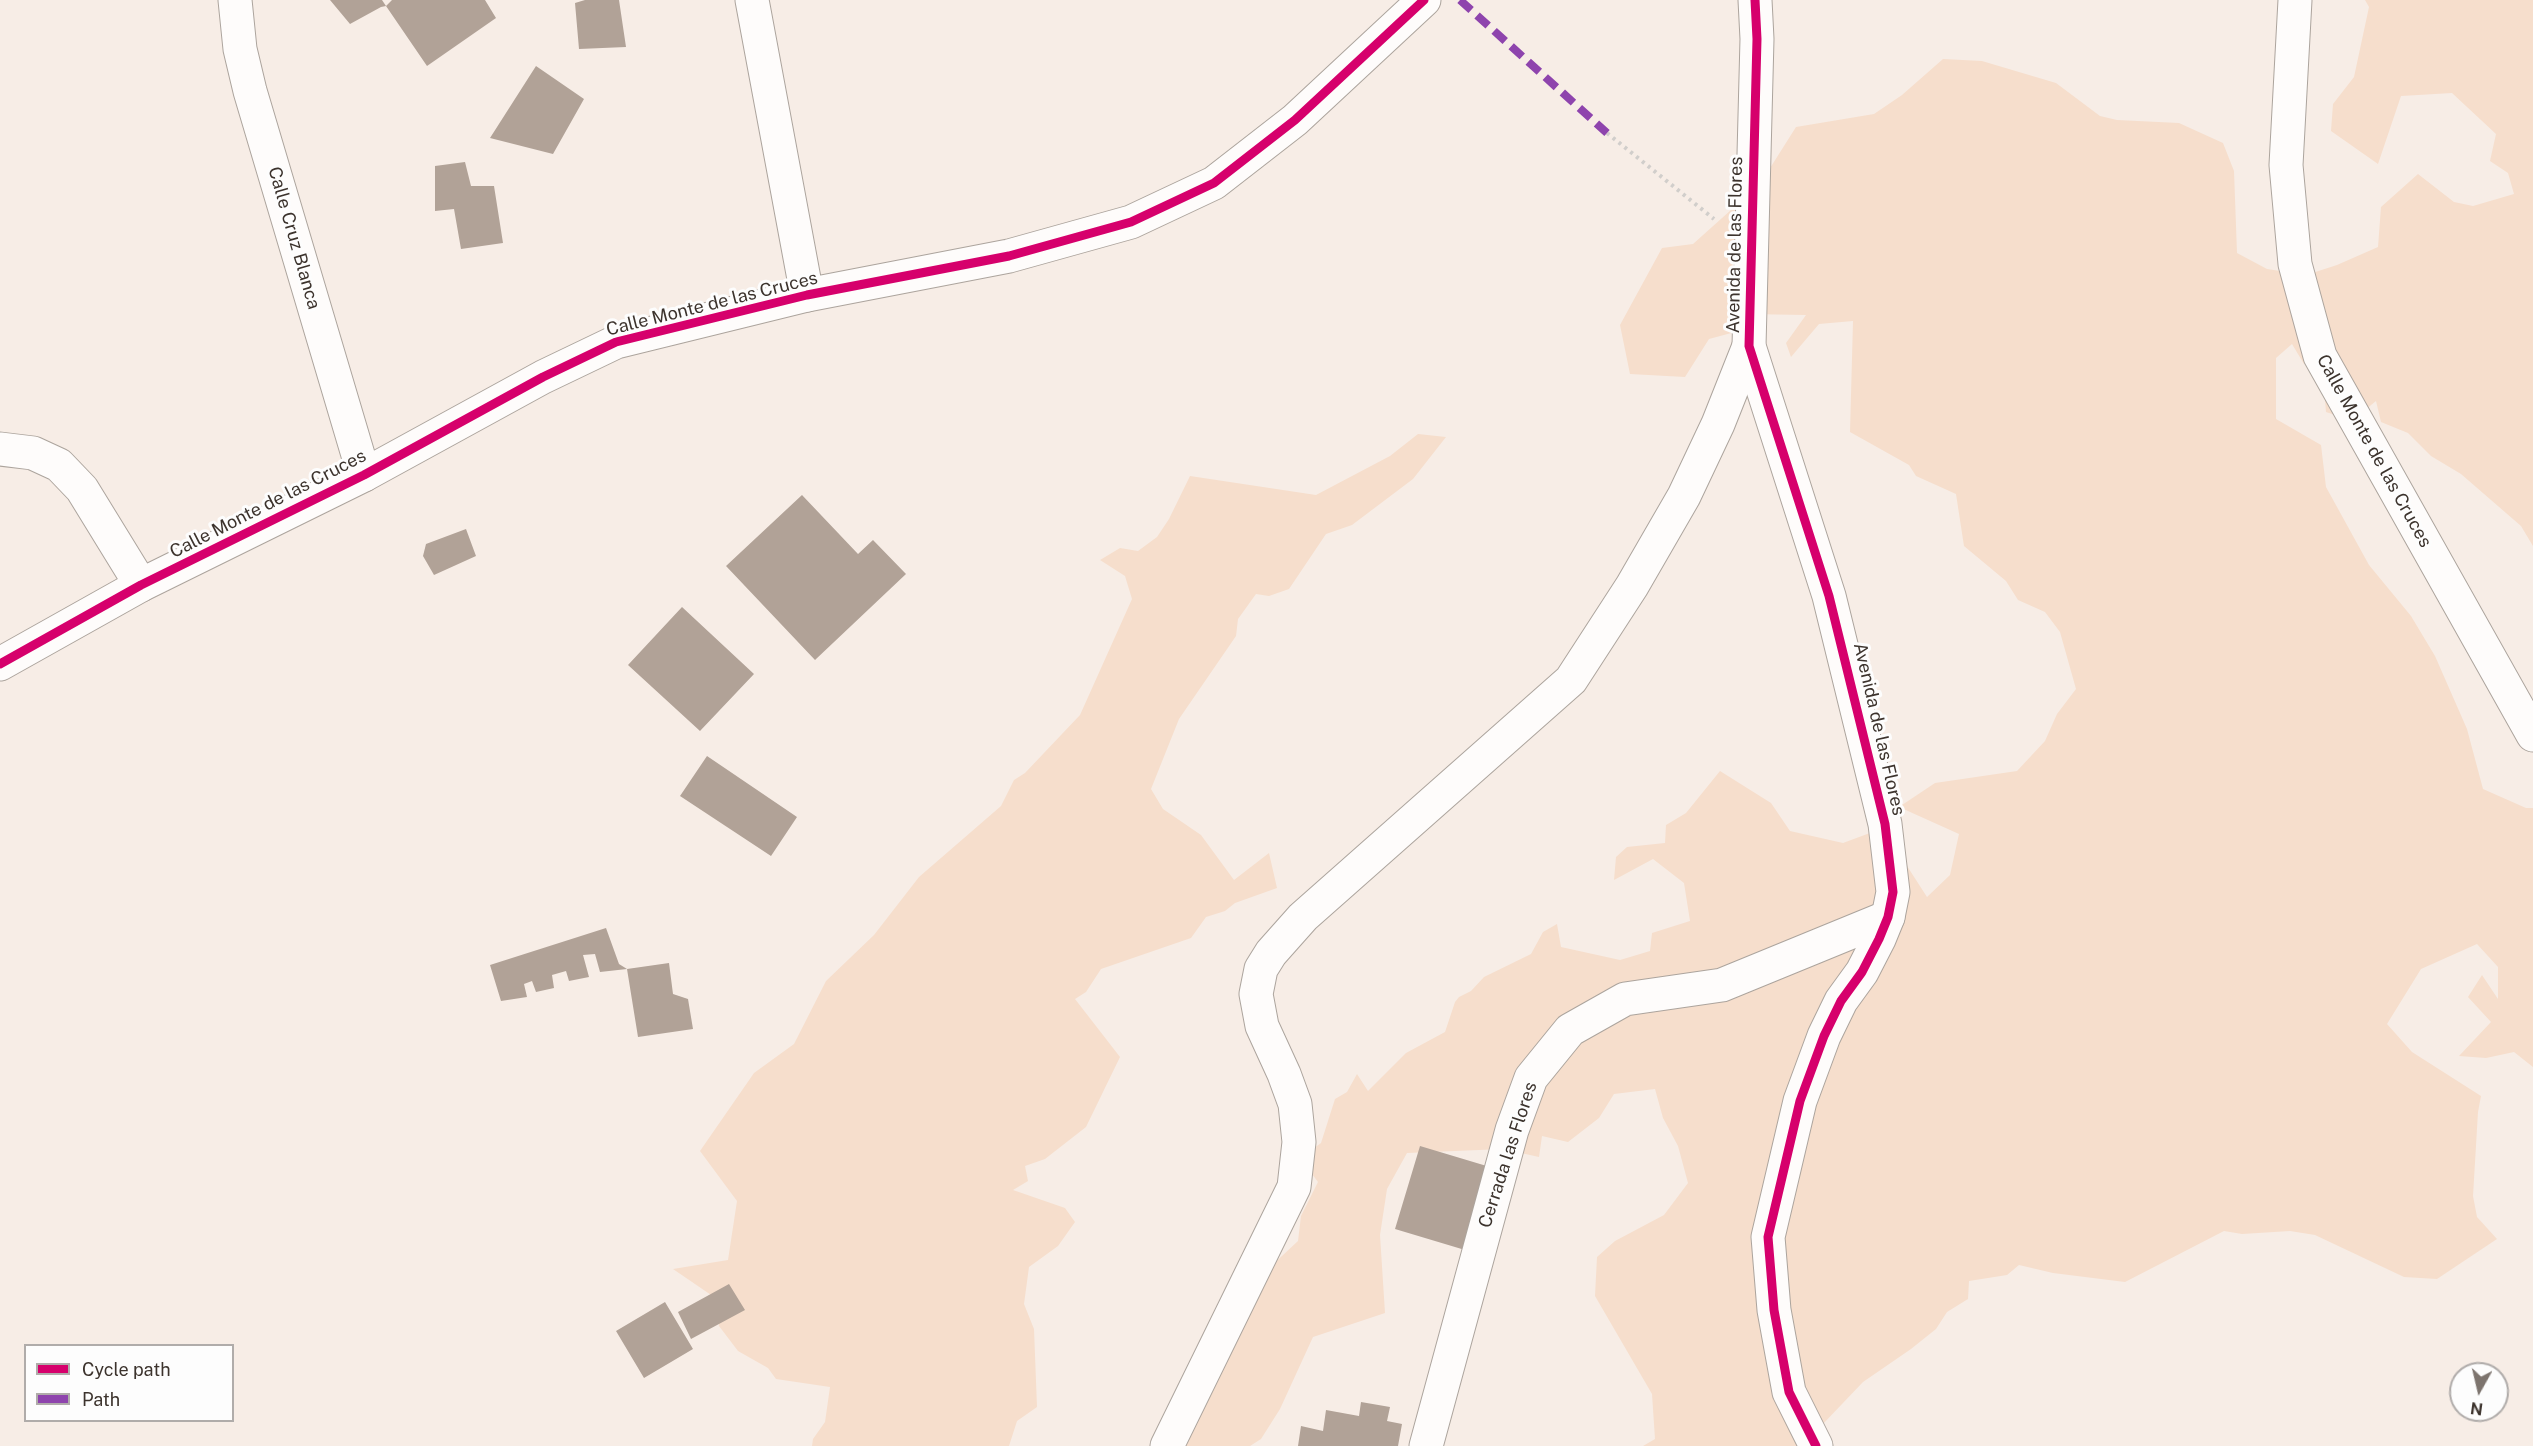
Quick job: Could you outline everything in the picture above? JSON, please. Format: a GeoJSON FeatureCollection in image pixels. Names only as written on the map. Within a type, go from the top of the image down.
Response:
{"type":"FeatureCollection","features":[{"type":"Feature","properties":{"kind":"street","name":"Calle Cruz Blanca"},"geometry":{"type":"LineString","coordinates":[[235,0],[240,49],[250,91],[364,475]]}},
{"type":"Feature","properties":{"kind":"street"},"geometry":{"type":"LineString","coordinates":[[752,0],[807,295]]}},
{"type":"Feature","properties":{"kind":"street","name":"Calle Monte de las Cruces"},"geometry":{"type":"LineString","coordinates":[[0,664],[141,585],[364,475],[543,376],[616,342],[807,295],[1009,256],[1131,222],[1214,183],[1295,120],[1424,0]]}},
{"type":"Feature","properties":{"kind":"street","name":"Avenida de las Flores"},"geometry":{"type":"LineString","coordinates":[[1755,0],[1757,39],[1749,346],[1829,596],[1865,738],[1886,835],[1893,892],[1888,917],[1862,972],[1841,1001],[1824,1036],[1800,1101],[1768,1237],[1774,1310],[1789,1392],[1816,1446]]}},
{"type":"Feature","properties":{"kind":"street","name":"Calle Monte de las Cruces"},"geometry":{"type":"LineString","coordinates":[[2295,0],[2286,165],[2295,264],[2320,356],[2533,735]]}},
{"type":"Feature","properties":{"kind":"street"},"geometry":{"type":"LineString","coordinates":[[1167,1446],[1294,1187],[1299,1142],[1295,1104],[1262,1026],[1257,994],[1261,969],[1271,953],[1303,917],[1570,680],[1632,586],[1684,496],[1718,424],[1749,346]]}},
{"type":"Feature","properties":{"kind":"street"},"geometry":{"type":"LineString","coordinates":[[0,449],[33,453],[58,465],[82,489],[141,585]]}},
{"type":"Feature","properties":{"kind":"street","name":"Cerrada las Flores"},"geometry":{"type":"LineString","coordinates":[[1426,1446],[1512,1130],[1531,1078],[1570,1030],[1625,999],[1722,985],[1888,917]]}},
{"type":"Feature","properties":{"kind":"path"},"geometry":{"type":"LineString","coordinates":[[1607,132],[1751,249]]}},
{"type":"Feature","properties":{"kind":"shaded area"},"geometry":{"type":"Polygon","coordinates":[[[2365,0],[2533,0],[2533,546],[2521,526],[2461,474],[2431,456],[2408,433],[2381,422],[2376,401],[2365,410],[2341,417],[2326,412],[2320,339],[2310,347],[2304,364],[2292,344],[2276,358],[2276,419],[2321,445],[2326,487],[2369,565],[2411,616],[2435,656],[2467,729],[2483,789],[2526,808],[2533,808],[2533,1067],[2514,1052],[2486,1058],[2459,1056],[2491,1022],[2468,997],[2482,975],[2498,999],[2498,967],[2477,944],[2421,969],[2387,1024],[2412,1052],[2481,1096],[2473,1196],[2477,1217],[2497,1239],[2437,1279],[2404,1277],[2315,1235],[2290,1231],[2242,1234],[2224,1231],[2125,1282],[2053,1273],[2019,1265],[2007,1275],[1969,1281],[1968,1299],[1947,1312],[1936,1329],[1911,1349],[1863,1382],[1802,1446],[1643,1446],[1655,1439],[1652,1394],[1595,1296],[1597,1257],[1615,1241],[1664,1215],[1688,1183],[1678,1146],[1663,1118],[1655,1089],[1614,1094],[1599,1118],[1568,1142],[1542,1136],[1539,1157],[1503,1149],[1407,1153],[1387,1189],[1380,1235],[1385,1313],[1313,1337],[1280,1409],[1261,1439],[1250,1446],[1164,1446],[1236,1299],[1298,1241],[1301,1216],[1318,1182],[1312,1174],[1310,1151],[1321,1143],[1335,1099],[1347,1092],[1357,1074],[1368,1091],[1406,1053],[1445,1032],[1455,1002],[1459,997],[1471,991],[1484,977],[1531,954],[1543,932],[1557,924],[1561,947],[1620,960],[1650,951],[1652,933],[1690,921],[1684,883],[1653,859],[1614,880],[1616,857],[1627,847],[1665,843],[1666,825],[1686,813],[1720,771],[1771,803],[1790,831],[1843,843],[1878,830],[1898,852],[1927,897],[1950,875],[1959,834],[1899,807],[1935,783],[2017,771],[2045,741],[2057,714],[2076,689],[2060,632],[2045,612],[2018,600],[2006,581],[1964,546],[1956,494],[1916,476],[1909,465],[1850,432],[1853,321],[1819,324],[1791,357],[1786,343],[1806,315],[1746,314],[1735,332],[1709,339],[1685,377],[1630,374],[1620,325],[1662,248],[1693,244],[1760,184],[1796,127],[1874,114],[1902,95],[1943,59],[1982,61],[2056,83],[2100,116],[2117,120],[2179,123],[2223,143],[2234,171],[2237,253],[2267,269],[2306,275],[2337,265],[2378,247],[2381,207],[2418,174],[2454,202],[2473,206],[2514,194],[2508,173],[2490,161],[2496,134],[2452,93],[2401,96],[2378,164],[2331,131],[2333,104],[2354,77],[2369,7],[2365,0]]]}},
{"type":"Feature","properties":{"kind":"shaded area"},"geometry":{"type":"Polygon","coordinates":[[[1418,434],[1446,437],[1413,479],[1352,525],[1326,534],[1289,589],[1269,596],[1256,594],[1238,619],[1236,636],[1179,719],[1151,789],[1163,809],[1201,835],[1234,880],[1269,853],[1277,888],[1235,903],[1225,911],[1206,917],[1191,938],[1101,969],[1086,992],[1075,999],[1120,1057],[1086,1127],[1045,1159],[1025,1166],[1028,1181],[1013,1190],[1065,1208],[1075,1222],[1058,1246],[1029,1267],[1024,1304],[1034,1329],[1037,1407],[1017,1421],[1009,1446],[812,1446],[813,1439],[825,1422],[830,1387],[776,1379],[768,1368],[738,1351],[719,1326],[714,1297],[673,1269],[728,1260],[737,1201],[700,1151],[754,1073],[794,1044],[826,981],[874,935],[919,877],[1001,806],[1014,780],[1025,773],[1080,715],[1132,599],[1125,576],[1100,560],[1120,548],[1138,551],[1157,537],[1169,519],[1190,476],[1316,495],[1390,456],[1418,434]]]}},
{"type":"Feature","properties":{"kind":"building"},"geometry":{"type":"Polygon","coordinates":[[[330,0],[382,0],[386,6],[350,24],[330,0]]]}},
{"type":"Feature","properties":{"kind":"building"},"geometry":{"type":"Polygon","coordinates":[[[392,0],[485,0],[496,18],[427,66],[386,6],[392,0]]]}},
{"type":"Feature","properties":{"kind":"building"},"geometry":{"type":"Polygon","coordinates":[[[585,0],[619,0],[626,47],[579,49],[575,3],[585,0]]]}},
{"type":"Feature","properties":{"kind":"building"},"geometry":{"type":"Polygon","coordinates":[[[536,66],[584,99],[553,154],[490,138],[536,66]]]}},
{"type":"Feature","properties":{"kind":"building"},"geometry":{"type":"Polygon","coordinates":[[[465,162],[471,186],[494,186],[503,243],[461,249],[454,209],[435,211],[435,166],[465,162]]]}},
{"type":"Feature","properties":{"kind":"building"},"geometry":{"type":"Polygon","coordinates":[[[802,495],[858,554],[873,540],[906,574],[815,660],[726,566],[802,495]]]}},
{"type":"Feature","properties":{"kind":"building"},"geometry":{"type":"Polygon","coordinates":[[[466,529],[476,556],[434,575],[423,556],[426,544],[466,529]]]}},
{"type":"Feature","properties":{"kind":"building"},"geometry":{"type":"Polygon","coordinates":[[[682,607],[754,674],[700,731],[628,665],[682,607]]]}},
{"type":"Feature","properties":{"kind":"building"},"geometry":{"type":"Polygon","coordinates":[[[707,756],[797,817],[771,856],[680,796],[707,756]]]}},
{"type":"Feature","properties":{"kind":"building"},"geometry":{"type":"Polygon","coordinates":[[[606,928],[619,964],[627,969],[600,972],[595,954],[583,955],[589,977],[569,981],[566,971],[552,975],[554,988],[536,992],[532,981],[524,984],[527,997],[501,1001],[490,965],[606,928]]]}},
{"type":"Feature","properties":{"kind":"building"},"geometry":{"type":"Polygon","coordinates":[[[669,963],[673,994],[688,999],[693,1029],[638,1037],[627,969],[669,963]]]}},
{"type":"Feature","properties":{"kind":"building"},"geometry":{"type":"Polygon","coordinates":[[[1420,1146],[1490,1167],[1465,1250],[1395,1229],[1420,1146]]]}},
{"type":"Feature","properties":{"kind":"building"},"geometry":{"type":"Polygon","coordinates":[[[729,1284],[745,1310],[691,1339],[678,1312],[729,1284]]]}},
{"type":"Feature","properties":{"kind":"building"},"geometry":{"type":"Polygon","coordinates":[[[665,1302],[693,1349],[644,1378],[616,1331],[665,1302]]]}},
{"type":"Feature","properties":{"kind":"building"},"geometry":{"type":"Polygon","coordinates":[[[1361,1402],[1390,1407],[1387,1421],[1402,1424],[1398,1446],[1298,1446],[1301,1426],[1323,1431],[1326,1410],[1359,1416],[1361,1402]]]}},
{"type":"Feature","properties":{"kind":"marked path"},"geometry":{"type":"LineString","coordinates":[[1460,0],[1607,133]]}},
{"type":"Feature","properties":{"kind":"cycle path"},"geometry":{"type":"LineString","coordinates":[[0,664],[141,585],[364,475],[543,377],[616,342],[807,295],[1009,256],[1131,222],[1214,183],[1295,120],[1424,0]]}},
{"type":"Feature","properties":{"kind":"cycle path"},"geometry":{"type":"LineString","coordinates":[[1755,0],[1757,39],[1749,346],[1829,596],[1885,824],[1893,892],[1888,917],[1879,939],[1862,972],[1841,1001],[1824,1036],[1800,1101],[1768,1237],[1774,1310],[1789,1392],[1816,1446]]}}]}
